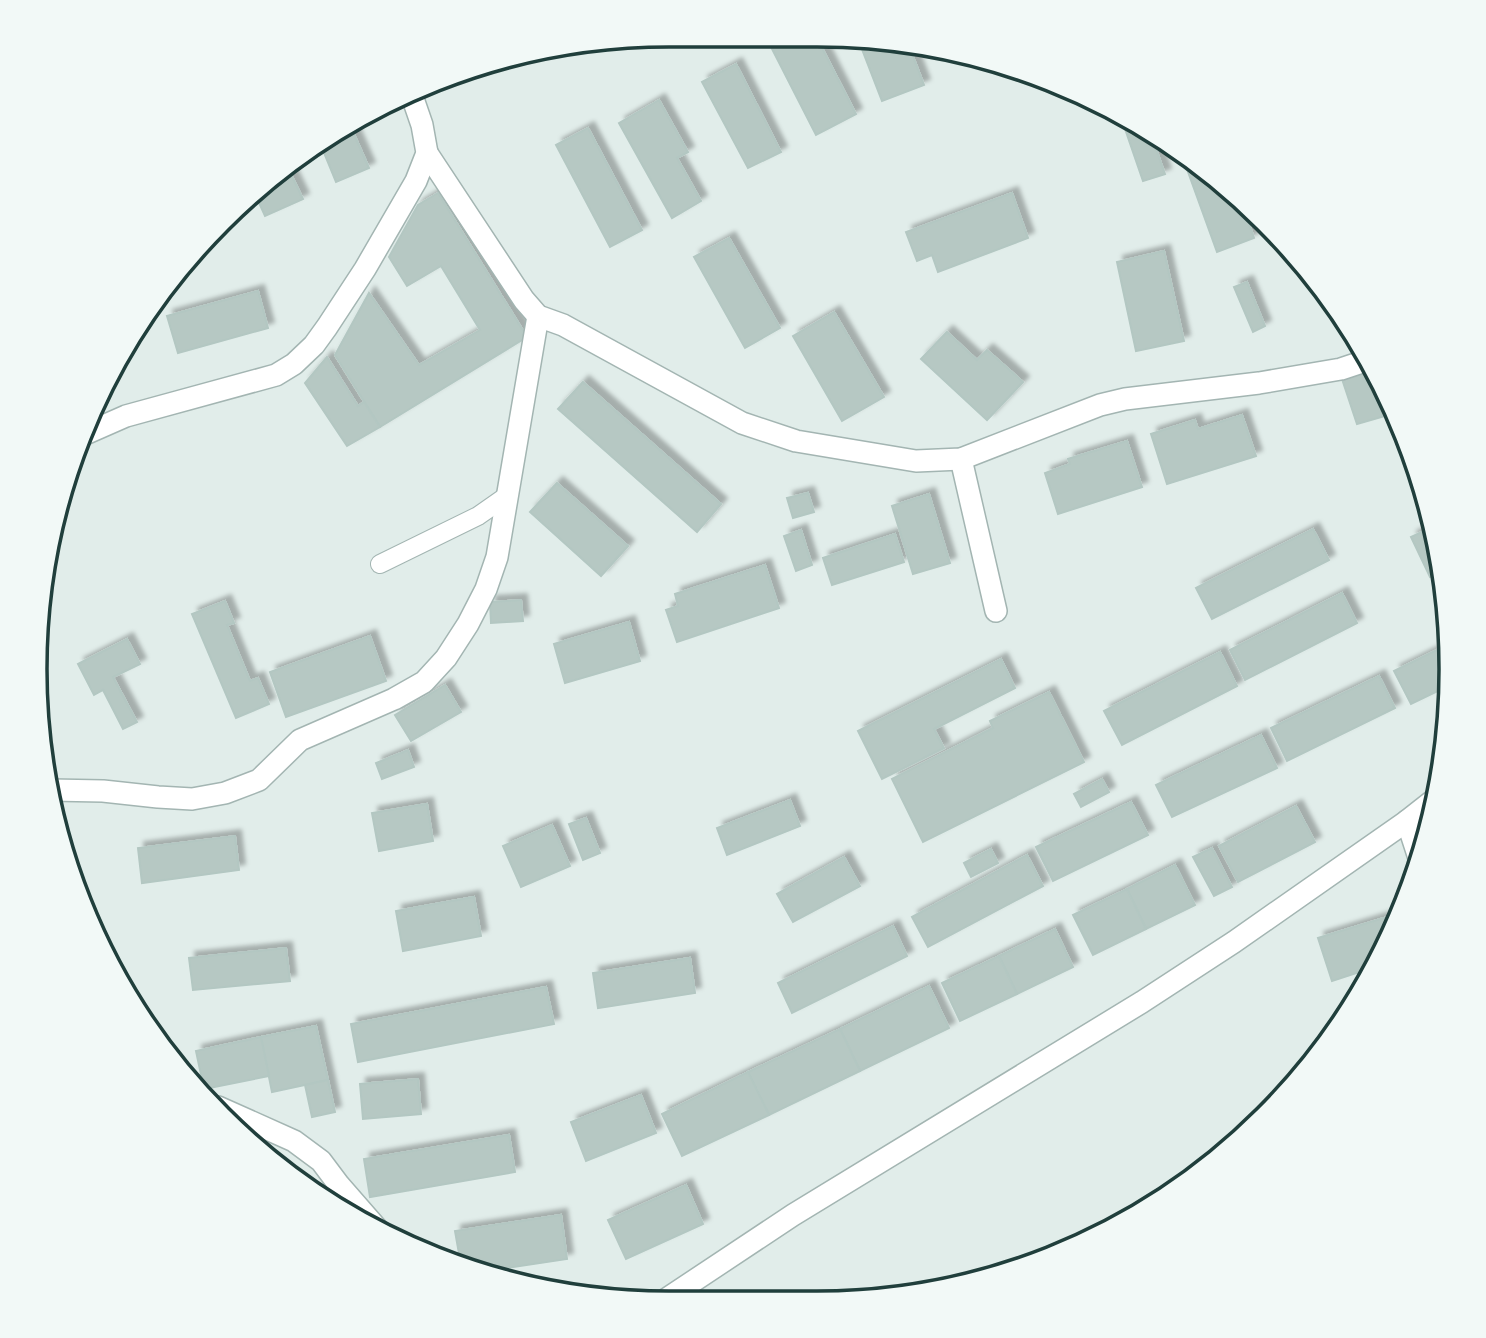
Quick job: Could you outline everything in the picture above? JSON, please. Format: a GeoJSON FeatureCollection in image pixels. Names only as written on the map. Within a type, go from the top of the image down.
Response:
{"type":"FeatureCollection","features":[{"type":"Feature","properties":{"kind":"street"},"geometry":{"type":"LineString","coordinates":[[414,102],[427,153],[524,300],[538,316],[563,325],[742,423],[796,442],[916,461],[961,460],[1100,405],[1125,398],[1286,378],[1341,369],[1358,363]]}},
{"type":"Feature","properties":{"kind":"street"},"geometry":{"type":"LineString","coordinates":[[95,430],[126,416],[276,375],[295,363],[320,336],[365,269],[416,181],[427,153]]}},
{"type":"Feature","properties":{"kind":"street"},"geometry":{"type":"LineString","coordinates":[[59,790],[192,799],[225,793],[258,779],[300,740],[394,699],[424,682],[446,658],[468,624],[496,558],[538,316]]}},
{"type":"Feature","properties":{"kind":"street"},"geometry":{"type":"LineString","coordinates":[[961,460],[996,611]]}},
{"type":"Feature","properties":{"kind":"street"},"geometry":{"type":"LineString","coordinates":[[679,1291],[793,1215],[1142,1002],[1234,942],[1423,808]]}},
{"type":"Feature","properties":{"kind":"street"},"geometry":{"type":"LineString","coordinates":[[1407,821],[1414,843]]}},
{"type":"Feature","properties":{"kind":"street"},"geometry":{"type":"LineString","coordinates":[[235,1115],[294,1141],[321,1161],[358,1207]]}},
{"type":"Feature","properties":{"kind":"lane"},"geometry":{"type":"LineString","coordinates":[[380,564],[478,516],[508,495]]}},
{"type":"Feature","properties":{"kind":"building"},"geometry":{"type":"Polygon","coordinates":[[[771,47],[822,47],[856,114],[816,135],[771,47]]]}},
{"type":"Feature","properties":{"kind":"building"},"geometry":{"type":"Polygon","coordinates":[[[862,49],[913,55],[924,85],[882,101],[862,49]]]}},
{"type":"Feature","properties":{"kind":"building"},"geometry":{"type":"Polygon","coordinates":[[[736,64],[781,152],[748,168],[702,82],[736,64]]]}},
{"type":"Feature","properties":{"kind":"building"},"geometry":{"type":"Polygon","coordinates":[[[659,100],[688,152],[677,158],[701,201],[672,218],[619,123],[659,100]]]}},
{"type":"Feature","properties":{"kind":"building"},"geometry":{"type":"Polygon","coordinates":[[[588,128],[642,230],[610,247],[556,145],[588,128]]]}},
{"type":"Feature","properties":{"kind":"building"},"geometry":{"type":"Polygon","coordinates":[[[1125,129],[1156,148],[1165,174],[1143,181],[1125,129]]]}},
{"type":"Feature","properties":{"kind":"building"},"geometry":{"type":"Polygon","coordinates":[[[354,134],[369,168],[336,182],[324,152],[354,134]]]}},
{"type":"Feature","properties":{"kind":"building"},"geometry":{"type":"Polygon","coordinates":[[[1188,171],[1248,221],[1254,238],[1217,252],[1188,171]]]}},
{"type":"Feature","properties":{"kind":"building"},"geometry":{"type":"Polygon","coordinates":[[[292,176],[303,199],[265,216],[259,202],[292,176]]]}},
{"type":"Feature","properties":{"kind":"building"},"geometry":{"type":"Polygon","coordinates":[[[438,193],[527,337],[380,427],[335,355],[369,293],[419,365],[480,330],[441,266],[407,286],[389,257],[418,205],[438,193]]]}},
{"type":"Feature","properties":{"kind":"building"},"geometry":{"type":"Polygon","coordinates":[[[1012,193],[1028,238],[938,272],[932,255],[917,261],[906,232],[1012,193]]]}},
{"type":"Feature","properties":{"kind":"building"},"geometry":{"type":"Polygon","coordinates":[[[729,238],[780,328],[745,348],[694,257],[729,238]]]}},
{"type":"Feature","properties":{"kind":"building"},"geometry":{"type":"Polygon","coordinates":[[[1164,251],[1184,341],[1136,351],[1117,262],[1164,251]]]}},
{"type":"Feature","properties":{"kind":"building"},"geometry":{"type":"Polygon","coordinates":[[[1247,282],[1265,326],[1253,332],[1234,287],[1247,282]]]}},
{"type":"Feature","properties":{"kind":"building"},"geometry":{"type":"Polygon","coordinates":[[[258,291],[268,328],[178,353],[167,316],[258,291]]]}},
{"type":"Feature","properties":{"kind":"building"},"geometry":{"type":"Polygon","coordinates":[[[834,312],[884,397],[842,421],[793,336],[834,312]]]}},
{"type":"Feature","properties":{"kind":"building"},"geometry":{"type":"Polygon","coordinates":[[[947,332],[977,360],[987,350],[1023,382],[987,420],[921,359],[947,332]]]}},
{"type":"Feature","properties":{"kind":"building"},"geometry":{"type":"Polygon","coordinates":[[[327,357],[358,406],[364,402],[380,427],[347,446],[305,383],[327,357]]]}},
{"type":"Feature","properties":{"kind":"building"},"geometry":{"type":"Polygon","coordinates":[[[1361,369],[1385,416],[1357,424],[1341,376],[1361,369]]]}},
{"type":"Feature","properties":{"kind":"building"},"geometry":{"type":"Polygon","coordinates":[[[583,382],[721,504],[697,532],[558,409],[583,382]]]}},
{"type":"Feature","properties":{"kind":"building"},"geometry":{"type":"Polygon","coordinates":[[[1242,415],[1256,456],[1167,484],[1151,434],[1195,420],[1198,429],[1242,415]]]}},
{"type":"Feature","properties":{"kind":"building"},"geometry":{"type":"Polygon","coordinates":[[[1127,441],[1142,487],[1058,514],[1045,473],[1070,464],[1068,459],[1127,441]]]}},
{"type":"Feature","properties":{"kind":"building"},"geometry":{"type":"Polygon","coordinates":[[[557,483],[628,546],[601,576],[530,512],[557,483]]]}},
{"type":"Feature","properties":{"kind":"building"},"geometry":{"type":"Polygon","coordinates":[[[808,493],[814,512],[793,518],[787,498],[808,493]]]}},
{"type":"Feature","properties":{"kind":"building"},"geometry":{"type":"Polygon","coordinates":[[[929,494],[950,563],[913,574],[892,506],[929,494]]]}},
{"type":"Feature","properties":{"kind":"building"},"geometry":{"type":"Polygon","coordinates":[[[1313,529],[1329,560],[1212,619],[1196,588],[1313,529]]]}},
{"type":"Feature","properties":{"kind":"building"},"geometry":{"type":"Polygon","coordinates":[[[801,530],[812,565],[796,571],[784,536],[801,530]]]}},
{"type":"Feature","properties":{"kind":"building"},"geometry":{"type":"Polygon","coordinates":[[[1423,531],[1431,576],[1430,577],[1411,537],[1423,531]]]}},
{"type":"Feature","properties":{"kind":"building"},"geometry":{"type":"Polygon","coordinates":[[[895,534],[904,562],[832,585],[823,558],[895,534]]]}},
{"type":"Feature","properties":{"kind":"building"},"geometry":{"type":"Polygon","coordinates":[[[765,565],[779,608],[677,642],[666,610],[678,606],[675,594],[765,565]]]}},
{"type":"Feature","properties":{"kind":"building"},"geometry":{"type":"Polygon","coordinates":[[[1342,593],[1357,623],[1245,680],[1230,650],[1342,593]]]}},
{"type":"Feature","properties":{"kind":"building"},"geometry":{"type":"Polygon","coordinates":[[[521,600],[523,621],[491,623],[490,602],[521,600]]]}},
{"type":"Feature","properties":{"kind":"building"},"geometry":{"type":"Polygon","coordinates":[[[225,601],[234,623],[227,625],[250,681],[258,678],[269,704],[236,718],[192,614],[225,601]]]}},
{"type":"Feature","properties":{"kind":"building"},"geometry":{"type":"Polygon","coordinates":[[[629,622],[640,661],[565,683],[554,644],[629,622]]]}},
{"type":"Feature","properties":{"kind":"building"},"geometry":{"type":"Polygon","coordinates":[[[370,636],[386,681],[286,717],[270,672],[370,636]]]}},
{"type":"Feature","properties":{"kind":"building"},"geometry":{"type":"Polygon","coordinates":[[[127,639],[140,664],[113,677],[137,722],[123,729],[103,690],[94,695],[78,664],[127,639]]]}},
{"type":"Feature","properties":{"kind":"building"},"geometry":{"type":"Polygon","coordinates":[[[1438,649],[1438,691],[1411,704],[1394,671],[1438,649]]]}},
{"type":"Feature","properties":{"kind":"building"},"geometry":{"type":"Polygon","coordinates":[[[1220,652],[1237,686],[1122,745],[1104,711],[1220,652]]]}},
{"type":"Feature","properties":{"kind":"building"},"geometry":{"type":"Polygon","coordinates":[[[1001,659],[1015,688],[934,729],[944,748],[882,779],[858,731],[1001,659]]]}},
{"type":"Feature","properties":{"kind":"building"},"geometry":{"type":"Polygon","coordinates":[[[1379,676],[1395,708],[1287,761],[1271,728],[1379,676]]]}},
{"type":"Feature","properties":{"kind":"building"},"geometry":{"type":"Polygon","coordinates":[[[445,685],[461,712],[411,741],[395,715],[445,685]]]}},
{"type":"Feature","properties":{"kind":"building"},"geometry":{"type":"Polygon","coordinates":[[[1049,692],[1084,762],[923,842],[892,779],[993,728],[990,721],[1049,692]]]}},
{"type":"Feature","properties":{"kind":"building"},"geometry":{"type":"Polygon","coordinates":[[[1261,735],[1277,768],[1172,817],[1156,785],[1261,735]]]}},
{"type":"Feature","properties":{"kind":"building"},"geometry":{"type":"Polygon","coordinates":[[[408,750],[414,767],[382,779],[376,763],[408,750]]]}},
{"type":"Feature","properties":{"kind":"building"},"geometry":{"type":"Polygon","coordinates":[[[1102,779],[1109,792],[1081,807],[1074,794],[1102,779]]]}},
{"type":"Feature","properties":{"kind":"building"},"geometry":{"type":"Polygon","coordinates":[[[790,800],[800,826],[727,855],[717,828],[790,800]]]}},
{"type":"Feature","properties":{"kind":"building"},"geometry":{"type":"Polygon","coordinates":[[[1131,802],[1148,835],[1053,881],[1036,847],[1131,802]]]}},
{"type":"Feature","properties":{"kind":"building"},"geometry":{"type":"Polygon","coordinates":[[[427,804],[433,841],[379,851],[372,813],[427,804]]]}},
{"type":"Feature","properties":{"kind":"building"},"geometry":{"type":"Polygon","coordinates":[[[1296,806],[1315,842],[1238,882],[1219,846],[1296,806]]]}},
{"type":"Feature","properties":{"kind":"building"},"geometry":{"type":"Polygon","coordinates":[[[586,818],[600,853],[583,860],[569,824],[586,818]]]}},
{"type":"Feature","properties":{"kind":"building"},"geometry":{"type":"Polygon","coordinates":[[[552,825],[570,866],[521,887],[503,846],[552,825]]]}},
{"type":"Feature","properties":{"kind":"building"},"geometry":{"type":"Polygon","coordinates":[[[235,836],[239,870],[142,883],[138,848],[235,836]]]}},
{"type":"Feature","properties":{"kind":"building"},"geometry":{"type":"Polygon","coordinates":[[[1212,848],[1232,887],[1214,896],[1193,857],[1212,848]]]}},
{"type":"Feature","properties":{"kind":"building"},"geometry":{"type":"Polygon","coordinates":[[[991,849],[998,863],[971,877],[964,863],[991,849]]]}},
{"type":"Feature","properties":{"kind":"building"},"geometry":{"type":"Polygon","coordinates":[[[1027,855],[1043,886],[928,947],[912,917],[1027,855]]]}},
{"type":"Feature","properties":{"kind":"building"},"geometry":{"type":"Polygon","coordinates":[[[844,857],[860,886],[793,922],[777,894],[844,857]]]}},
{"type":"Feature","properties":{"kind":"building"},"geometry":{"type":"Polygon","coordinates":[[[1175,865],[1195,905],[1146,929],[1127,889],[1175,865]]]}},
{"type":"Feature","properties":{"kind":"building"},"geometry":{"type":"Polygon","coordinates":[[[1127,889],[1146,929],[1093,955],[1073,915],[1127,889]]]}},
{"type":"Feature","properties":{"kind":"building"},"geometry":{"type":"Polygon","coordinates":[[[474,897],[481,936],[403,951],[396,911],[474,897]]]}},
{"type":"Feature","properties":{"kind":"building"},"geometry":{"type":"Polygon","coordinates":[[[1387,917],[1359,972],[1332,981],[1318,938],[1387,917]]]}},
{"type":"Feature","properties":{"kind":"building"},"geometry":{"type":"Polygon","coordinates":[[[893,926],[907,956],[792,1013],[778,983],[893,926]]]}},
{"type":"Feature","properties":{"kind":"building"},"geometry":{"type":"Polygon","coordinates":[[[1055,929],[1073,967],[1017,994],[999,956],[1055,929]]]}},
{"type":"Feature","properties":{"kind":"building"},"geometry":{"type":"Polygon","coordinates":[[[286,948],[290,981],[193,990],[189,958],[286,948]]]}},
{"type":"Feature","properties":{"kind":"building"},"geometry":{"type":"Polygon","coordinates":[[[999,956],[1017,994],[960,1021],[942,983],[999,956]]]}},
{"type":"Feature","properties":{"kind":"building"},"geometry":{"type":"Polygon","coordinates":[[[690,958],[695,993],[598,1008],[593,973],[690,958]]]}},
{"type":"Feature","properties":{"kind":"building"},"geometry":{"type":"Polygon","coordinates":[[[929,986],[949,1028],[860,1071],[840,1029],[929,986]]]}},
{"type":"Feature","properties":{"kind":"building"},"geometry":{"type":"Polygon","coordinates":[[[546,987],[554,1024],[358,1062],[351,1024],[546,987]]]}},
{"type":"Feature","properties":{"kind":"building"},"geometry":{"type":"Polygon","coordinates":[[[316,1026],[328,1080],[272,1092],[261,1037],[316,1026]]]}},
{"type":"Feature","properties":{"kind":"building"},"geometry":{"type":"Polygon","coordinates":[[[840,1029],[860,1071],[769,1115],[748,1072],[840,1029]]]}},
{"type":"Feature","properties":{"kind":"building"},"geometry":{"type":"Polygon","coordinates":[[[261,1037],[269,1076],[210,1088],[202,1079],[196,1051],[261,1037]]]}},
{"type":"Feature","properties":{"kind":"building"},"geometry":{"type":"Polygon","coordinates":[[[748,1072],[769,1115],[682,1156],[662,1114],[748,1072]]]}},
{"type":"Feature","properties":{"kind":"building"},"geometry":{"type":"Polygon","coordinates":[[[418,1079],[421,1114],[363,1119],[360,1084],[418,1079]]]}},
{"type":"Feature","properties":{"kind":"building"},"geometry":{"type":"Polygon","coordinates":[[[328,1080],[335,1112],[312,1117],[305,1085],[328,1080]]]}},
{"type":"Feature","properties":{"kind":"building"},"geometry":{"type":"Polygon","coordinates":[[[641,1095],[656,1133],[586,1161],[571,1122],[641,1095]]]}},
{"type":"Feature","properties":{"kind":"building"},"geometry":{"type":"Polygon","coordinates":[[[509,1135],[515,1172],[370,1197],[364,1159],[509,1135]]]}},
{"type":"Feature","properties":{"kind":"building"},"geometry":{"type":"Polygon","coordinates":[[[686,1185],[703,1224],[626,1259],[608,1220],[686,1185]]]}},
{"type":"Feature","properties":{"kind":"building"},"geometry":{"type":"Polygon","coordinates":[[[561,1215],[567,1259],[503,1269],[459,1254],[455,1231],[561,1215]]]}}]}
